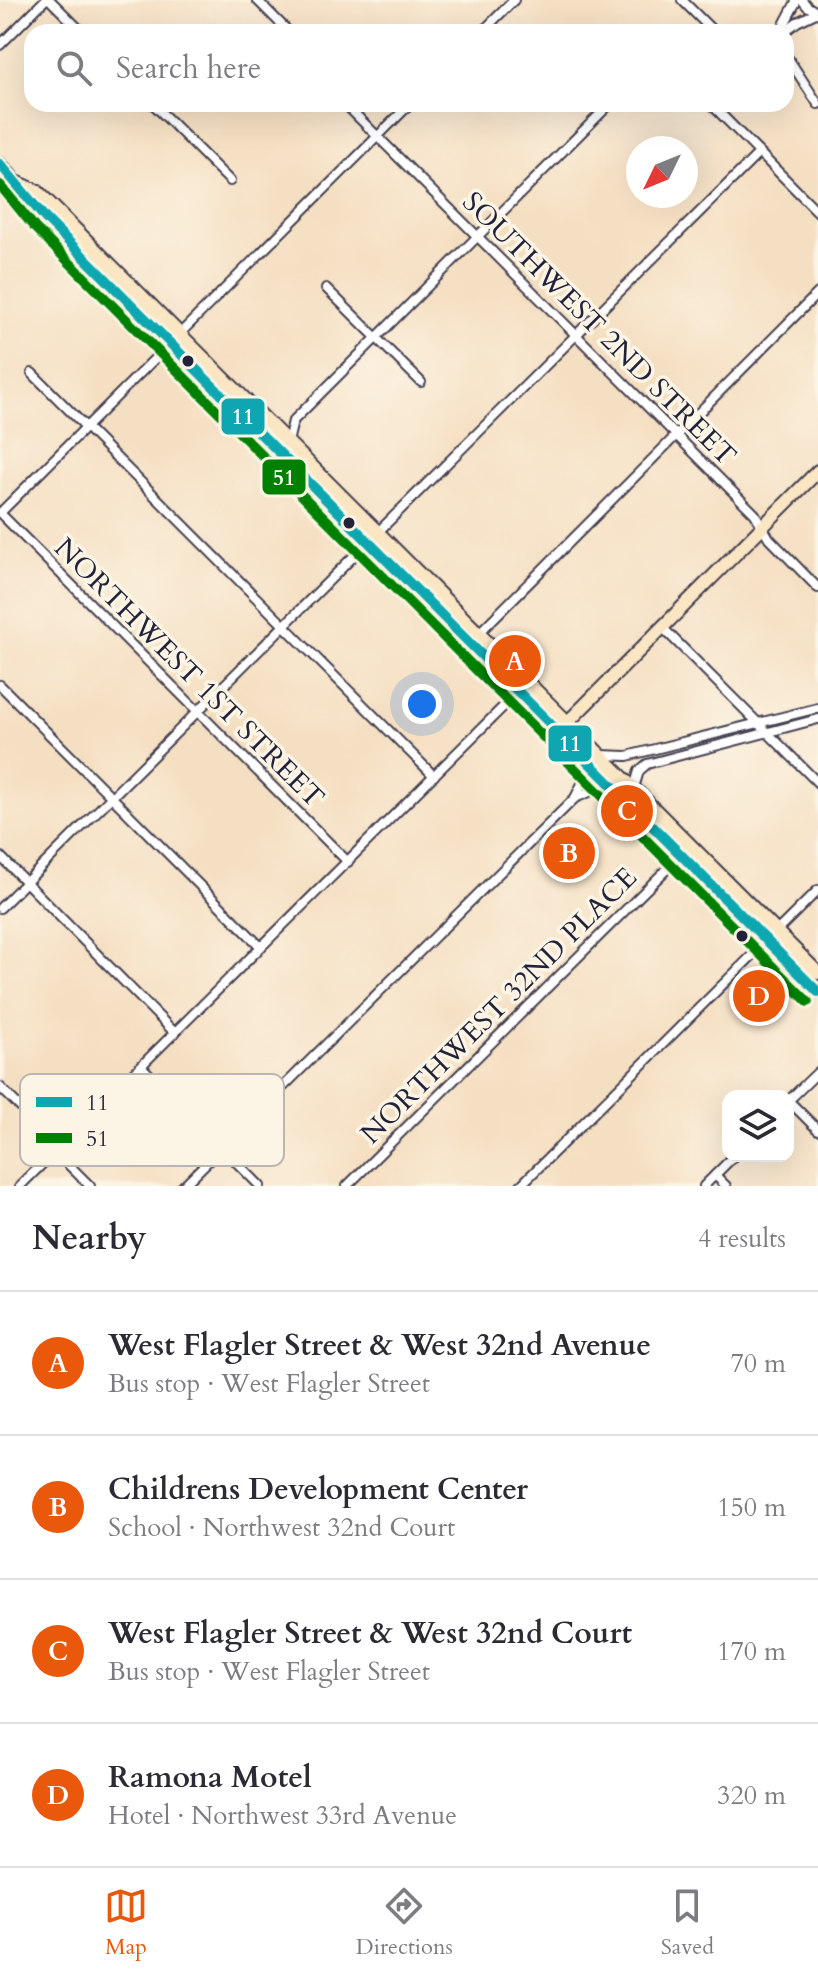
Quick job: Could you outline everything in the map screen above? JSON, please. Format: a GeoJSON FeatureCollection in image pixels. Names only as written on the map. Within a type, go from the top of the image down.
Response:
{"type":"FeatureCollection","features":[{"type":"Feature","properties":{"kind":"main road"},"geometry":{"type":"LineString","coordinates":[[0,164],[19,183],[27,200],[73,247],[288,442],[518,692],[818,992]]}},
{"type":"Feature","properties":{"kind":"main road"},"geometry":{"type":"LineString","coordinates":[[19,183],[37,191],[100,255],[175,339],[374,538],[479,633],[818,973]]}},
{"type":"Feature","properties":{"kind":"main road"},"geometry":{"type":"LineString","coordinates":[[73,247],[100,255]]}},
{"type":"Feature","properties":{"kind":"main road"},"geometry":{"type":"LineString","coordinates":[[567,723],[818,471]]}},
{"type":"Feature","properties":{"kind":"main road"},"geometry":{"type":"LineString","coordinates":[[518,692],[520,676]]}},
{"type":"Feature","properties":{"kind":"main road"},"geometry":{"type":"LineString","coordinates":[[567,723],[569,743]]}},
{"type":"Feature","properties":{"kind":"street"},"geometry":{"type":"LineString","coordinates":[[0,45],[48,0],[74,24]]}},
{"type":"Feature","properties":{"kind":"street"},"geometry":{"type":"LineString","coordinates":[[257,0],[281,24]]}},
{"type":"Feature","properties":{"kind":"street"},"geometry":{"type":"LineString","coordinates":[[490,24],[514,0]]}},
{"type":"Feature","properties":{"kind":"street"},"geometry":{"type":"LineString","coordinates":[[682,0],[706,24]]}},
{"type":"Feature","properties":{"kind":"street"},"geometry":{"type":"LineString","coordinates":[[786,24],[800,0],[818,12]]}},
{"type":"Feature","properties":{"kind":"street"},"geometry":{"type":"LineString","coordinates":[[794,24],[818,12]]}},
{"type":"Feature","properties":{"kind":"street"},"geometry":{"type":"LineString","coordinates":[[794,67],[818,104]]}},
{"type":"Feature","properties":{"kind":"street"},"geometry":{"type":"LineString","coordinates":[[161,112],[230,181]]}},
{"type":"Feature","properties":{"kind":"street","name":"SOUTHWEST 2ND STREET"},"geometry":{"type":"LineString","coordinates":[[353,112],[677,434],[755,514],[769,538],[818,588]]}},
{"type":"Feature","properties":{"kind":"street"},"geometry":{"type":"LineString","coordinates":[[0,513],[402,112]]}},
{"type":"Feature","properties":{"kind":"street"},"geometry":{"type":"LineString","coordinates":[[274,428],[293,421],[602,112]]}},
{"type":"Feature","properties":{"kind":"street"},"geometry":{"type":"LineString","coordinates":[[719,112],[818,212]]}},
{"type":"Feature","properties":{"kind":"street"},"geometry":{"type":"LineString","coordinates":[[0,908],[759,153]]}},
{"type":"Feature","properties":{"kind":"street"},"geometry":{"type":"LineString","coordinates":[[326,288],[421,382]]}},
{"type":"Feature","properties":{"kind":"street"},"geometry":{"type":"LineString","coordinates":[[479,633],[818,293]]}},
{"type":"Feature","properties":{"kind":"street"},"geometry":{"type":"LineString","coordinates":[[32,373],[434,776]]}},
{"type":"Feature","properties":{"kind":"street"},"geometry":{"type":"LineString","coordinates":[[288,442],[293,421]]}},
{"type":"Feature","properties":{"kind":"street","name":"NORTHWEST 1ST STREET"},"geometry":{"type":"LineString","coordinates":[[0,513],[348,862]]}},
{"type":"Feature","properties":{"kind":"street"},"geometry":{"type":"LineString","coordinates":[[662,627],[818,783]]}},
{"type":"Feature","properties":{"kind":"street"},"geometry":{"type":"LineString","coordinates":[[0,685],[261,947]]}},
{"type":"Feature","properties":{"kind":"street"},"geometry":{"type":"LineString","coordinates":[[133,1074],[518,692]]}},
{"type":"Feature","properties":{"kind":"street"},"geometry":{"type":"LineString","coordinates":[[601,755],[627,756],[818,708]]}},
{"type":"Feature","properties":{"kind":"street"},"geometry":{"type":"LineString","coordinates":[[634,788],[639,771],[647,764],[818,719]]}},
{"type":"Feature","properties":{"kind":"street"},"geometry":{"type":"LineString","coordinates":[[284,1087],[575,798],[591,765]]}},
{"type":"Feature","properties":{"kind":"street"},"geometry":{"type":"LineString","coordinates":[[575,798],[609,784]]}},
{"type":"Feature","properties":{"kind":"street","name":"NORTHWEST 32ND PLACE"},"geometry":{"type":"LineString","coordinates":[[347,1186],[681,855]]}},
{"type":"Feature","properties":{"kind":"street"},"geometry":{"type":"LineString","coordinates":[[0,856],[175,1033]]}},
{"type":"Feature","properties":{"kind":"street"},"geometry":{"type":"LineString","coordinates":[[520,1186],[818,890]]}},
{"type":"Feature","properties":{"kind":"street"},"geometry":{"type":"LineString","coordinates":[[141,1066],[149,1074]]}},
{"type":"Feature","properties":{"kind":"street"},"geometry":{"type":"LineString","coordinates":[[794,1095],[818,1072]]}},
{"type":"Feature","properties":{"kind":"street"},"geometry":{"type":"LineString","coordinates":[[0,1087],[20,1107]]}},
{"type":"Feature","properties":{"kind":"street"},"geometry":{"type":"LineString","coordinates":[[794,1107],[818,1130]]}},
{"type":"Feature","properties":{"kind":"street"},"geometry":{"type":"LineString","coordinates":[[704,1186],[728,1162]]}},
{"type":"Feature","properties":{"kind":"street"},"geometry":{"type":"LineString","coordinates":[[20,1186],[41,1166]]}},
{"type":"Feature","properties":{"kind":"street"},"geometry":{"type":"LineString","coordinates":[[70,1166],[90,1186]]}},
{"type":"Feature","properties":{"kind":"street"},"geometry":{"type":"LineString","coordinates":[[183,1186],[204,1166]]}},
{"type":"Feature","properties":{"kind":"street"},"geometry":{"type":"LineString","coordinates":[[240,1166],[260,1186]]}},
{"type":"Feature","properties":{"kind":"street"},"geometry":{"type":"LineString","coordinates":[[715,1175],[726,1186]]}},
{"type":"Feature","properties":{"kind":"transit line","name":"11"},"geometry":{"type":"LineString","coordinates":[[0,164],[45,218],[818,992]]}},
{"type":"Feature","properties":{"kind":"transit line","name":"51"},"geometry":{"type":"LineString","coordinates":[[0,185],[35,228],[808,1002]]}},
{"type":"Feature","properties":{"kind":"place","name":"West Flagler Street & West 32nd Avenue"},"geometry":{"type":"Point","coordinates":[515,661]}},
{"type":"Feature","properties":{"kind":"place","name":"West Flagler Street & West 32nd Court"},"geometry":{"type":"Point","coordinates":[627,811]}},
{"type":"Feature","properties":{"kind":"place","name":"Childrens Development Center"},"geometry":{"type":"Point","coordinates":[569,853]}},
{"type":"Feature","properties":{"kind":"place","name":"Ramona Motel"},"geometry":{"type":"Point","coordinates":[759,996]}}]}
